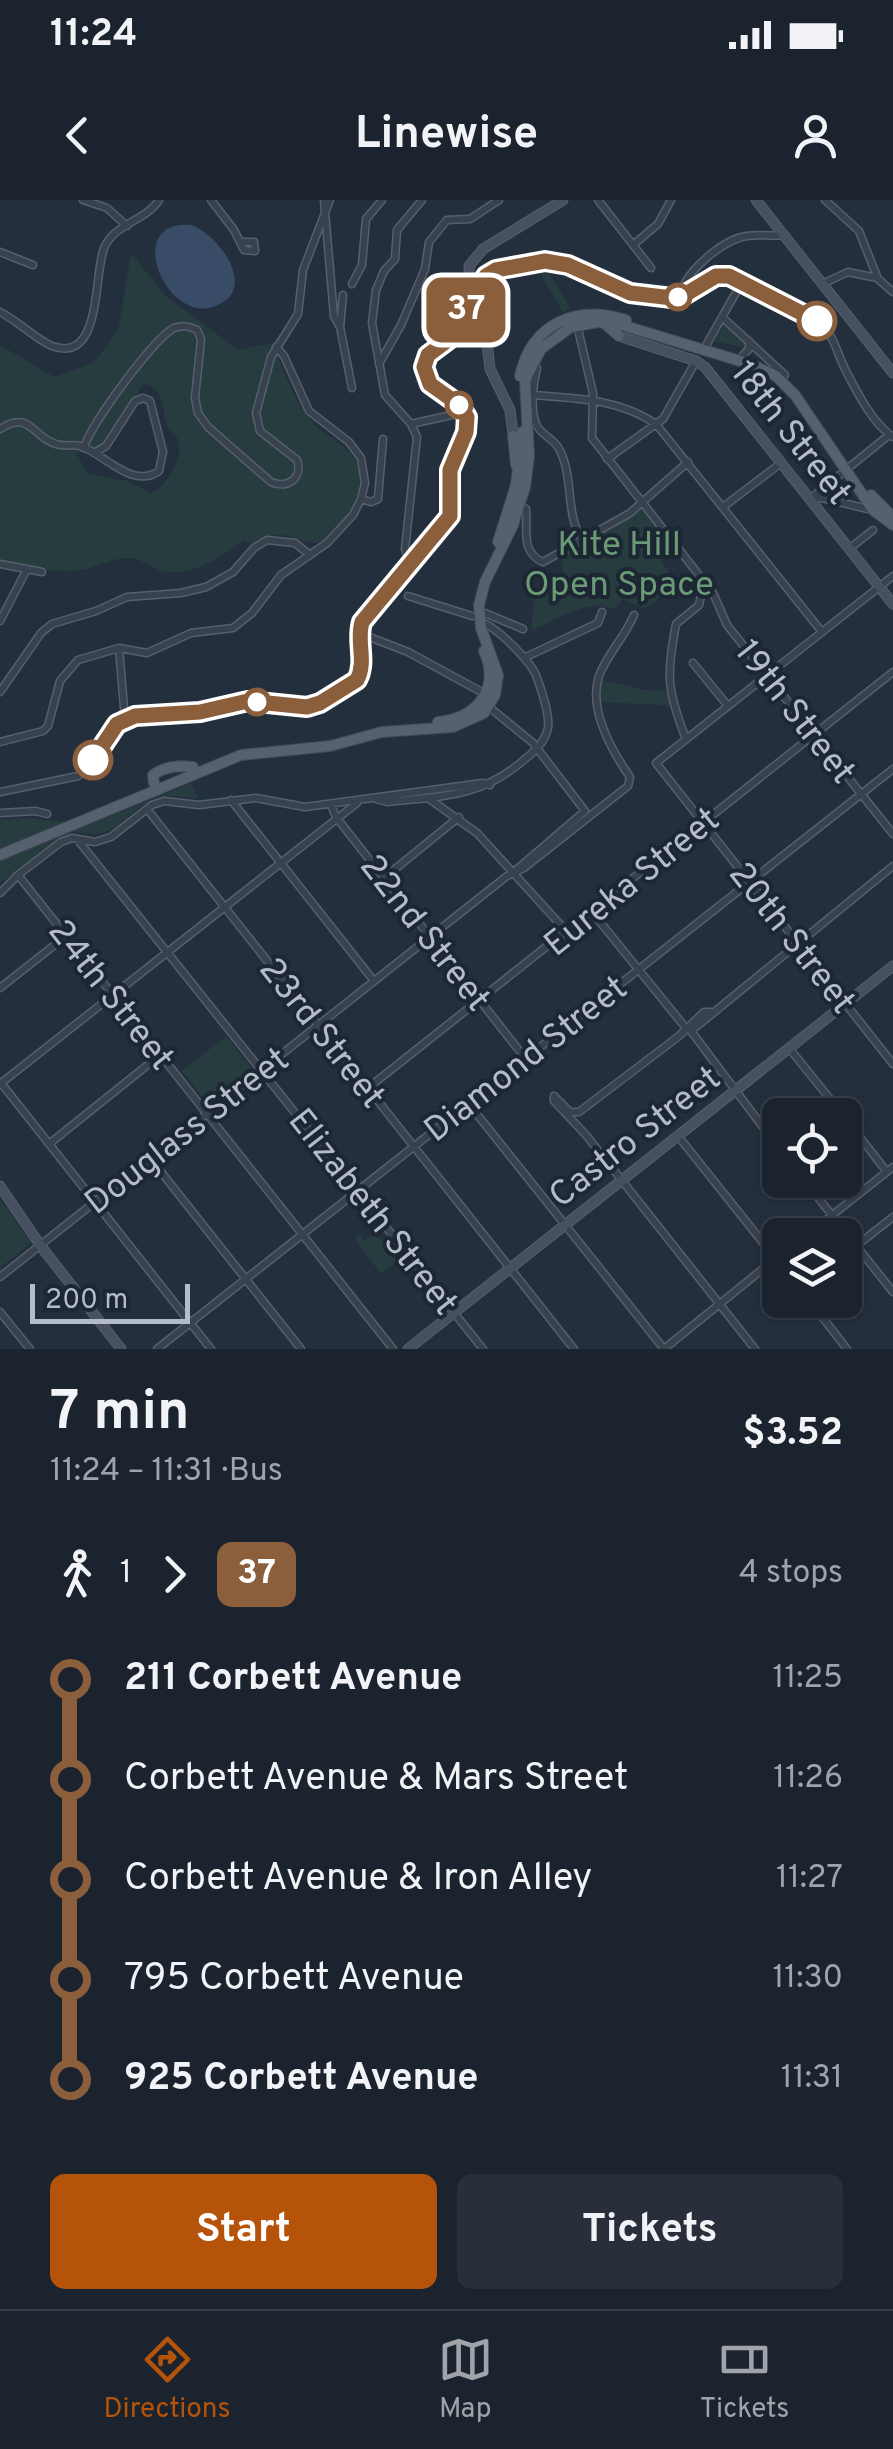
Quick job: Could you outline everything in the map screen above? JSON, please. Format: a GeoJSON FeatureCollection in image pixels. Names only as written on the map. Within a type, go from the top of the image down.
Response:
{"type":"FeatureCollection","features":[{"type":"Feature","properties":{"kind":"main road"},"geometry":{"type":"LineString","coordinates":[[516,503],[525,447],[519,386],[522,366],[539,338],[560,322],[585,313],[604,314],[705,347],[781,380],[876,502],[893,518]]}},
{"type":"Feature","properties":{"kind":"main road"},"geometry":{"type":"LineString","coordinates":[[560,322],[591,318],[769,364],[785,375],[873,510],[893,518]]}},
{"type":"Feature","properties":{"kind":"main road"},"geometry":{"type":"LineString","coordinates":[[157,786],[153,776],[160,770],[193,767],[254,745],[328,740],[381,725],[446,721],[467,715],[482,701],[490,680],[477,616],[483,588],[516,503],[525,447],[525,386],[554,336],[577,325],[603,322],[618,336]]}},
{"type":"Feature","properties":{"kind":"main road"},"geometry":{"type":"LineString","coordinates":[[577,325],[618,336]]}},
{"type":"Feature","properties":{"kind":"main road"},"geometry":{"type":"LineString","coordinates":[[512,436],[518,478]]}},
{"type":"Feature","properties":{"kind":"main road"},"geometry":{"type":"LineString","coordinates":[[0,852],[62,822],[248,753],[330,746],[382,732],[453,727],[475,719],[489,706],[498,675],[477,616]]}},
{"type":"Feature","properties":{"kind":"main road"},"geometry":{"type":"LineString","coordinates":[[0,852],[78,823],[157,786]]}},
{"type":"Feature","properties":{"kind":"street"},"geometry":{"type":"LineString","coordinates":[[83,200],[106,208],[127,226]]}},
{"type":"Feature","properties":{"kind":"street"},"geometry":{"type":"LineString","coordinates":[[0,312],[48,344],[72,346],[90,327],[103,248],[112,235],[152,209],[159,200]]}},
{"type":"Feature","properties":{"kind":"street"},"geometry":{"type":"LineString","coordinates":[[211,200],[242,242]]}},
{"type":"Feature","properties":{"kind":"street"},"geometry":{"type":"LineString","coordinates":[[327,200],[334,316],[340,327],[352,388]]}},
{"type":"Feature","properties":{"kind":"street"},"geometry":{"type":"LineString","coordinates":[[352,284],[362,265],[366,220],[382,200]]}},
{"type":"Feature","properties":{"kind":"street"},"geometry":{"type":"LineString","coordinates":[[410,564],[405,549],[418,445],[411,424],[387,399],[372,327],[375,294],[384,271],[395,259],[398,230],[422,200]]}},
{"type":"Feature","properties":{"kind":"street"},"geometry":{"type":"LineString","coordinates":[[379,365],[425,270],[429,242],[447,220],[470,219],[499,200]]}},
{"type":"Feature","properties":{"kind":"street"},"geometry":{"type":"LineString","coordinates":[[525,447],[515,444],[507,402],[490,369],[484,305],[468,270],[475,255],[562,200]]}},
{"type":"Feature","properties":{"kind":"street"},"geometry":{"type":"LineString","coordinates":[[598,200],[651,268]]}},
{"type":"Feature","properties":{"kind":"street"},"geometry":{"type":"LineString","coordinates":[[632,244],[658,224],[671,200]]}},
{"type":"Feature","properties":{"kind":"street"},"geometry":{"type":"LineString","coordinates":[[756,200],[893,373]]}},
{"type":"Feature","properties":{"kind":"street"},"geometry":{"type":"LineString","coordinates":[[825,200],[859,231],[878,279],[893,292]]}},
{"type":"Feature","properties":{"kind":"street"},"geometry":{"type":"LineString","coordinates":[[84,448],[88,436],[130,376],[168,333],[188,326],[197,330],[202,339],[194,402],[202,421],[268,480],[288,484],[298,474],[298,462],[256,424],[266,373],[276,347],[298,314],[304,270],[326,210]]}},
{"type":"Feature","properties":{"kind":"street"},"geometry":{"type":"LineString","coordinates":[[681,296],[682,286],[717,248],[744,236],[784,234]]}},
{"type":"Feature","properties":{"kind":"street"},"geometry":{"type":"LineString","coordinates":[[0,252],[34,265]]}},
{"type":"Feature","properties":{"kind":"street"},"geometry":{"type":"LineString","coordinates":[[0,792],[78,776],[90,766],[108,736],[135,716],[200,712],[248,701],[292,707],[315,705],[349,687],[360,676],[363,663],[359,633],[364,619],[450,516],[450,470],[467,427],[465,412],[430,384],[424,367],[428,355],[452,337],[476,290],[493,271],[545,261],[568,265],[630,293],[681,296],[716,276],[743,280],[814,319],[828,331],[876,423],[891,436],[810,499]]}},
{"type":"Feature","properties":{"kind":"street"},"geometry":{"type":"LineString","coordinates":[[822,284],[848,272],[878,279]]}},
{"type":"Feature","properties":{"kind":"street"},"geometry":{"type":"LineString","coordinates":[[705,347],[743,280]]}},
{"type":"Feature","properties":{"kind":"street"},"geometry":{"type":"LineString","coordinates":[[340,327],[344,296]]}},
{"type":"Feature","properties":{"kind":"street"},"geometry":{"type":"LineString","coordinates":[[722,317],[785,375]]}},
{"type":"Feature","properties":{"kind":"street","name":"19th Street"},"geometry":{"type":"LineString","coordinates":[[577,325],[594,400],[591,432],[607,458],[704,582],[721,606],[728,625],[893,834]]}},
{"type":"Feature","properties":{"kind":"street","name":"18th Street"},"geometry":{"type":"LineString","coordinates":[[618,336],[696,360],[705,367],[893,604]]}},
{"type":"Feature","properties":{"kind":"street"},"geometry":{"type":"LineString","coordinates":[[742,356],[748,340]]}},
{"type":"Feature","properties":{"kind":"street"},"geometry":{"type":"LineString","coordinates":[[0,742],[48,726],[60,681],[78,660],[119,648],[147,653],[191,633],[233,628],[252,613],[278,578],[338,534],[362,499],[365,472],[358,452],[309,411],[276,347]]}},
{"type":"Feature","properties":{"kind":"street"},"geometry":{"type":"LineString","coordinates":[[607,458],[663,419],[696,360]]}},
{"type":"Feature","properties":{"kind":"street"},"geometry":{"type":"LineString","coordinates":[[536,363],[536,422],[557,446],[566,470],[570,515],[582,540]]}},
{"type":"Feature","properties":{"kind":"street"},"geometry":{"type":"LineString","coordinates":[[533,395],[594,400],[627,409],[656,424],[822,632]]}},
{"type":"Feature","properties":{"kind":"street"},"geometry":{"type":"LineString","coordinates":[[0,429],[24,423],[53,443],[84,448],[136,476],[148,477],[157,473],[164,456],[150,401],[140,398],[134,402],[106,446],[94,453]]}},
{"type":"Feature","properties":{"kind":"street"},"geometry":{"type":"LineString","coordinates":[[411,424],[465,412]]}},
{"type":"Feature","properties":{"kind":"street"},"geometry":{"type":"LineString","coordinates":[[362,499],[378,499],[383,439]]}},
{"type":"Feature","properties":{"kind":"street"},"geometry":{"type":"LineString","coordinates":[[516,503],[527,512],[527,548],[536,560],[545,562],[642,504],[688,462]]}},
{"type":"Feature","properties":{"kind":"street"},"geometry":{"type":"LineString","coordinates":[[724,507],[781,463]]}},
{"type":"Feature","properties":{"kind":"street"},"geometry":{"type":"LineString","coordinates":[[810,499],[822,498],[873,510]]}},
{"type":"Feature","properties":{"kind":"street"},"geometry":{"type":"LineString","coordinates":[[849,549],[873,530]]}},
{"type":"Feature","properties":{"kind":"street"},"geometry":{"type":"LineString","coordinates":[[0,692],[41,633],[52,624],[127,597],[206,587],[230,574],[254,548],[268,540],[296,543],[310,555]]}},
{"type":"Feature","properties":{"kind":"street"},"geometry":{"type":"LineString","coordinates":[[0,564],[42,572]]}},
{"type":"Feature","properties":{"kind":"street"},"geometry":{"type":"LineString","coordinates":[[0,621],[27,569]]}},
{"type":"Feature","properties":{"kind":"street"},"geometry":{"type":"LineString","coordinates":[[704,582],[699,606],[676,624],[667,671],[686,739],[893,576]]}},
{"type":"Feature","properties":{"kind":"street"},"geometry":{"type":"LineString","coordinates":[[408,596],[523,628]]}},
{"type":"Feature","properties":{"kind":"street"},"geometry":{"type":"LineString","coordinates":[[526,658],[598,623],[602,612]]}},
{"type":"Feature","properties":{"kind":"street","name":"Douglass Street"},"geometry":{"type":"LineString","coordinates":[[514,872],[628,786],[630,781],[612,750],[596,702],[600,674],[634,615]]}},
{"type":"Feature","properties":{"kind":"street"},"geometry":{"type":"LineString","coordinates":[[376,799],[387,802],[427,798],[490,785],[538,749],[548,726],[537,679],[526,658],[477,616]]}},
{"type":"Feature","properties":{"kind":"street"},"geometry":{"type":"LineString","coordinates":[[359,633],[408,652],[478,690]]}},
{"type":"Feature","properties":{"kind":"street"},"geometry":{"type":"LineString","coordinates":[[119,648],[125,720]]}},
{"type":"Feature","properties":{"kind":"street"},"geometry":{"type":"LineString","coordinates":[[693,663],[728,706]]}},
{"type":"Feature","properties":{"kind":"street","name":"Eureka Street"},"geometry":{"type":"LineString","coordinates":[[368,1088],[893,672]]}},
{"type":"Feature","properties":{"kind":"street"},"geometry":{"type":"LineString","coordinates":[[489,706],[538,749]]}},
{"type":"Feature","properties":{"kind":"street","name":"20th Street"},"geometry":{"type":"LineString","coordinates":[[686,739],[656,763],[893,1064]]}},
{"type":"Feature","properties":{"kind":"street","name":"Douglass Street"},"geometry":{"type":"LineString","coordinates":[[0,1277],[584,814],[538,749]]}},
{"type":"Feature","properties":{"kind":"street","name":"Diamond Street"},"geometry":{"type":"LineString","coordinates":[[157,1349],[893,769]]}},
{"type":"Feature","properties":{"kind":"street"},"geometry":{"type":"LineString","coordinates":[[0,893],[61,842],[111,838],[147,809],[164,801],[199,805],[256,798],[305,808],[376,799],[386,794],[490,785]]}},
{"type":"Feature","properties":{"kind":"street"},"geometry":{"type":"LineString","coordinates":[[452,794],[450,806],[456,816]]}},
{"type":"Feature","properties":{"kind":"street"},"geometry":{"type":"LineString","coordinates":[[427,798],[456,816],[514,872],[567,932]]}},
{"type":"Feature","properties":{"kind":"street"},"geometry":{"type":"LineString","coordinates":[[231,800],[374,981]]}},
{"type":"Feature","properties":{"kind":"street"},"geometry":{"type":"LineString","coordinates":[[211,1349],[0,1083],[358,802]]}},
{"type":"Feature","properties":{"kind":"street","name":"22nd Street"},"geometry":{"type":"LineString","coordinates":[[331,805],[336,818],[525,1058]]}},
{"type":"Feature","properties":{"kind":"street","name":"23rd Street"},"geometry":{"type":"LineString","coordinates":[[147,809],[574,1349]]}},
{"type":"Feature","properties":{"kind":"street"},"geometry":{"type":"LineString","coordinates":[[0,812],[47,814]]}},
{"type":"Feature","properties":{"kind":"street"},"geometry":{"type":"LineString","coordinates":[[384,878],[456,816]]}},
{"type":"Feature","properties":{"kind":"street","name":"Elizabeth Street"},"geometry":{"type":"LineString","coordinates":[[77,839],[483,1349]]}},
{"type":"Feature","properties":{"kind":"street"},"geometry":{"type":"LineString","coordinates":[[756,1349],[554,1096],[573,1113],[604,1095],[893,866]]}},
{"type":"Feature","properties":{"kind":"street","name":"24th Street"},"geometry":{"type":"LineString","coordinates":[[18,875],[393,1349]]}},
{"type":"Feature","properties":{"kind":"street"},"geometry":{"type":"LineString","coordinates":[[592,912],[762,1126]]}},
{"type":"Feature","properties":{"kind":"street"},"geometry":{"type":"LineString","coordinates":[[0,988],[66,936]]}},
{"type":"Feature","properties":{"kind":"street","name":"Castro Street"},"geometry":{"type":"LineString","coordinates":[[408,1349],[893,966]]}},
{"type":"Feature","properties":{"kind":"street"},"geometry":{"type":"LineString","coordinates":[[790,1048],[829,1098]]}},
{"type":"Feature","properties":{"kind":"street"},"geometry":{"type":"LineString","coordinates":[[48,1144],[160,1055]]}},
{"type":"Feature","properties":{"kind":"street"},"geometry":{"type":"LineString","coordinates":[[468,1103],[664,1349],[762,1272]]}},
{"type":"Feature","properties":{"kind":"street"},"geometry":{"type":"LineString","coordinates":[[678,1136],[762,1238]]}},
{"type":"Feature","properties":{"kind":"street"},"geometry":{"type":"LineString","coordinates":[[829,1218],[890,1169],[862,1137]]}},
{"type":"Feature","properties":{"kind":"street"},"geometry":{"type":"LineString","coordinates":[[150,1158],[301,1349]]}},
{"type":"Feature","properties":{"kind":"street"},"geometry":{"type":"LineString","coordinates":[[0,1186],[40,1246],[121,1349]]}},
{"type":"Feature","properties":{"kind":"street"},"geometry":{"type":"LineString","coordinates":[[818,1198],[832,1216]]}},
{"type":"Feature","properties":{"kind":"street"},"geometry":{"type":"LineString","coordinates":[[862,1241],[893,1216]]}},
{"type":"Feature","properties":{"kind":"street"},"geometry":{"type":"LineString","coordinates":[[862,1253],[893,1292]]}},
{"type":"Feature","properties":{"kind":"street"},"geometry":{"type":"LineString","coordinates":[[0,1312],[30,1349]]}},
{"type":"Feature","properties":{"kind":"street"},"geometry":{"type":"LineString","coordinates":[[823,1318],[848,1349]]}},
{"type":"Feature","properties":{"kind":"green space"},"geometry":{"type":"Polygon","coordinates":[[[131,253],[167,297],[238,350],[272,343],[305,413],[347,451],[360,471],[354,503],[335,532],[317,542],[283,535],[265,538],[255,546],[244,540],[207,564],[176,573],[130,558],[67,571],[0,561],[0,345],[54,377],[93,363],[119,326],[131,253]],[[146,384],[139,388],[138,395],[100,446],[77,454],[87,474],[128,481],[151,493],[169,477],[179,445],[153,387],[146,384]]]}},
{"type":"Feature","properties":{"kind":"green space"},"geometry":{"type":"Polygon","coordinates":[[[546,268],[570,308],[563,312],[538,269],[546,268]]]}},
{"type":"Feature","properties":{"kind":"green space"},"geometry":{"type":"Polygon","coordinates":[[[725,325],[745,343],[744,348],[714,341],[725,325]]]}},
{"type":"Feature","properties":{"kind":"green space","name":"Kite Hill Open Space"},"geometry":{"type":"Polygon","coordinates":[[[645,511],[659,528],[650,537],[651,545],[670,574],[662,581],[669,590],[645,609],[623,599],[615,609],[584,608],[531,628],[534,602],[524,594],[526,591],[560,584],[561,557],[645,511]]]}},
{"type":"Feature","properties":{"kind":"green space"},"geometry":{"type":"Polygon","coordinates":[[[598,679],[645,690],[669,691],[675,710],[665,705],[596,702],[598,679]]]}},
{"type":"Feature","properties":{"kind":"green space"},"geometry":{"type":"Polygon","coordinates":[[[191,783],[198,798],[162,797],[100,834],[72,831],[0,883],[0,819],[31,818],[89,825],[191,783]]]}},
{"type":"Feature","properties":{"kind":"green space"},"geometry":{"type":"Polygon","coordinates":[[[226,1036],[252,1069],[208,1104],[182,1071],[226,1036]]]}},
{"type":"Feature","properties":{"kind":"green space"},"geometry":{"type":"Polygon","coordinates":[[[0,1199],[31,1243],[0,1268],[0,1199]]]}},
{"type":"Feature","properties":{"kind":"green space"},"geometry":{"type":"Polygon","coordinates":[[[359,1234],[364,1241],[371,1236],[385,1237],[401,1258],[381,1274],[354,1238],[359,1234]]]}},
{"type":"Feature","properties":{"kind":"water"},"geometry":{"type":"Polygon","coordinates":[[[191,225],[214,240],[235,277],[227,300],[213,307],[195,308],[179,300],[158,269],[155,252],[159,237],[170,227],[191,225]]]}},
{"type":"Feature","properties":{"kind":"bus line","name":"37"},"geometry":{"type":"LineString","coordinates":[[93,760],[117,724],[135,716],[200,712],[248,701],[307,707],[357,680],[363,663],[359,640],[362,622],[450,516],[450,470],[466,432],[467,417],[458,404],[430,384],[424,367],[428,355],[452,337],[476,290],[493,271],[536,262],[561,263],[630,293],[672,298],[716,276],[729,276],[817,321]]}}]}
